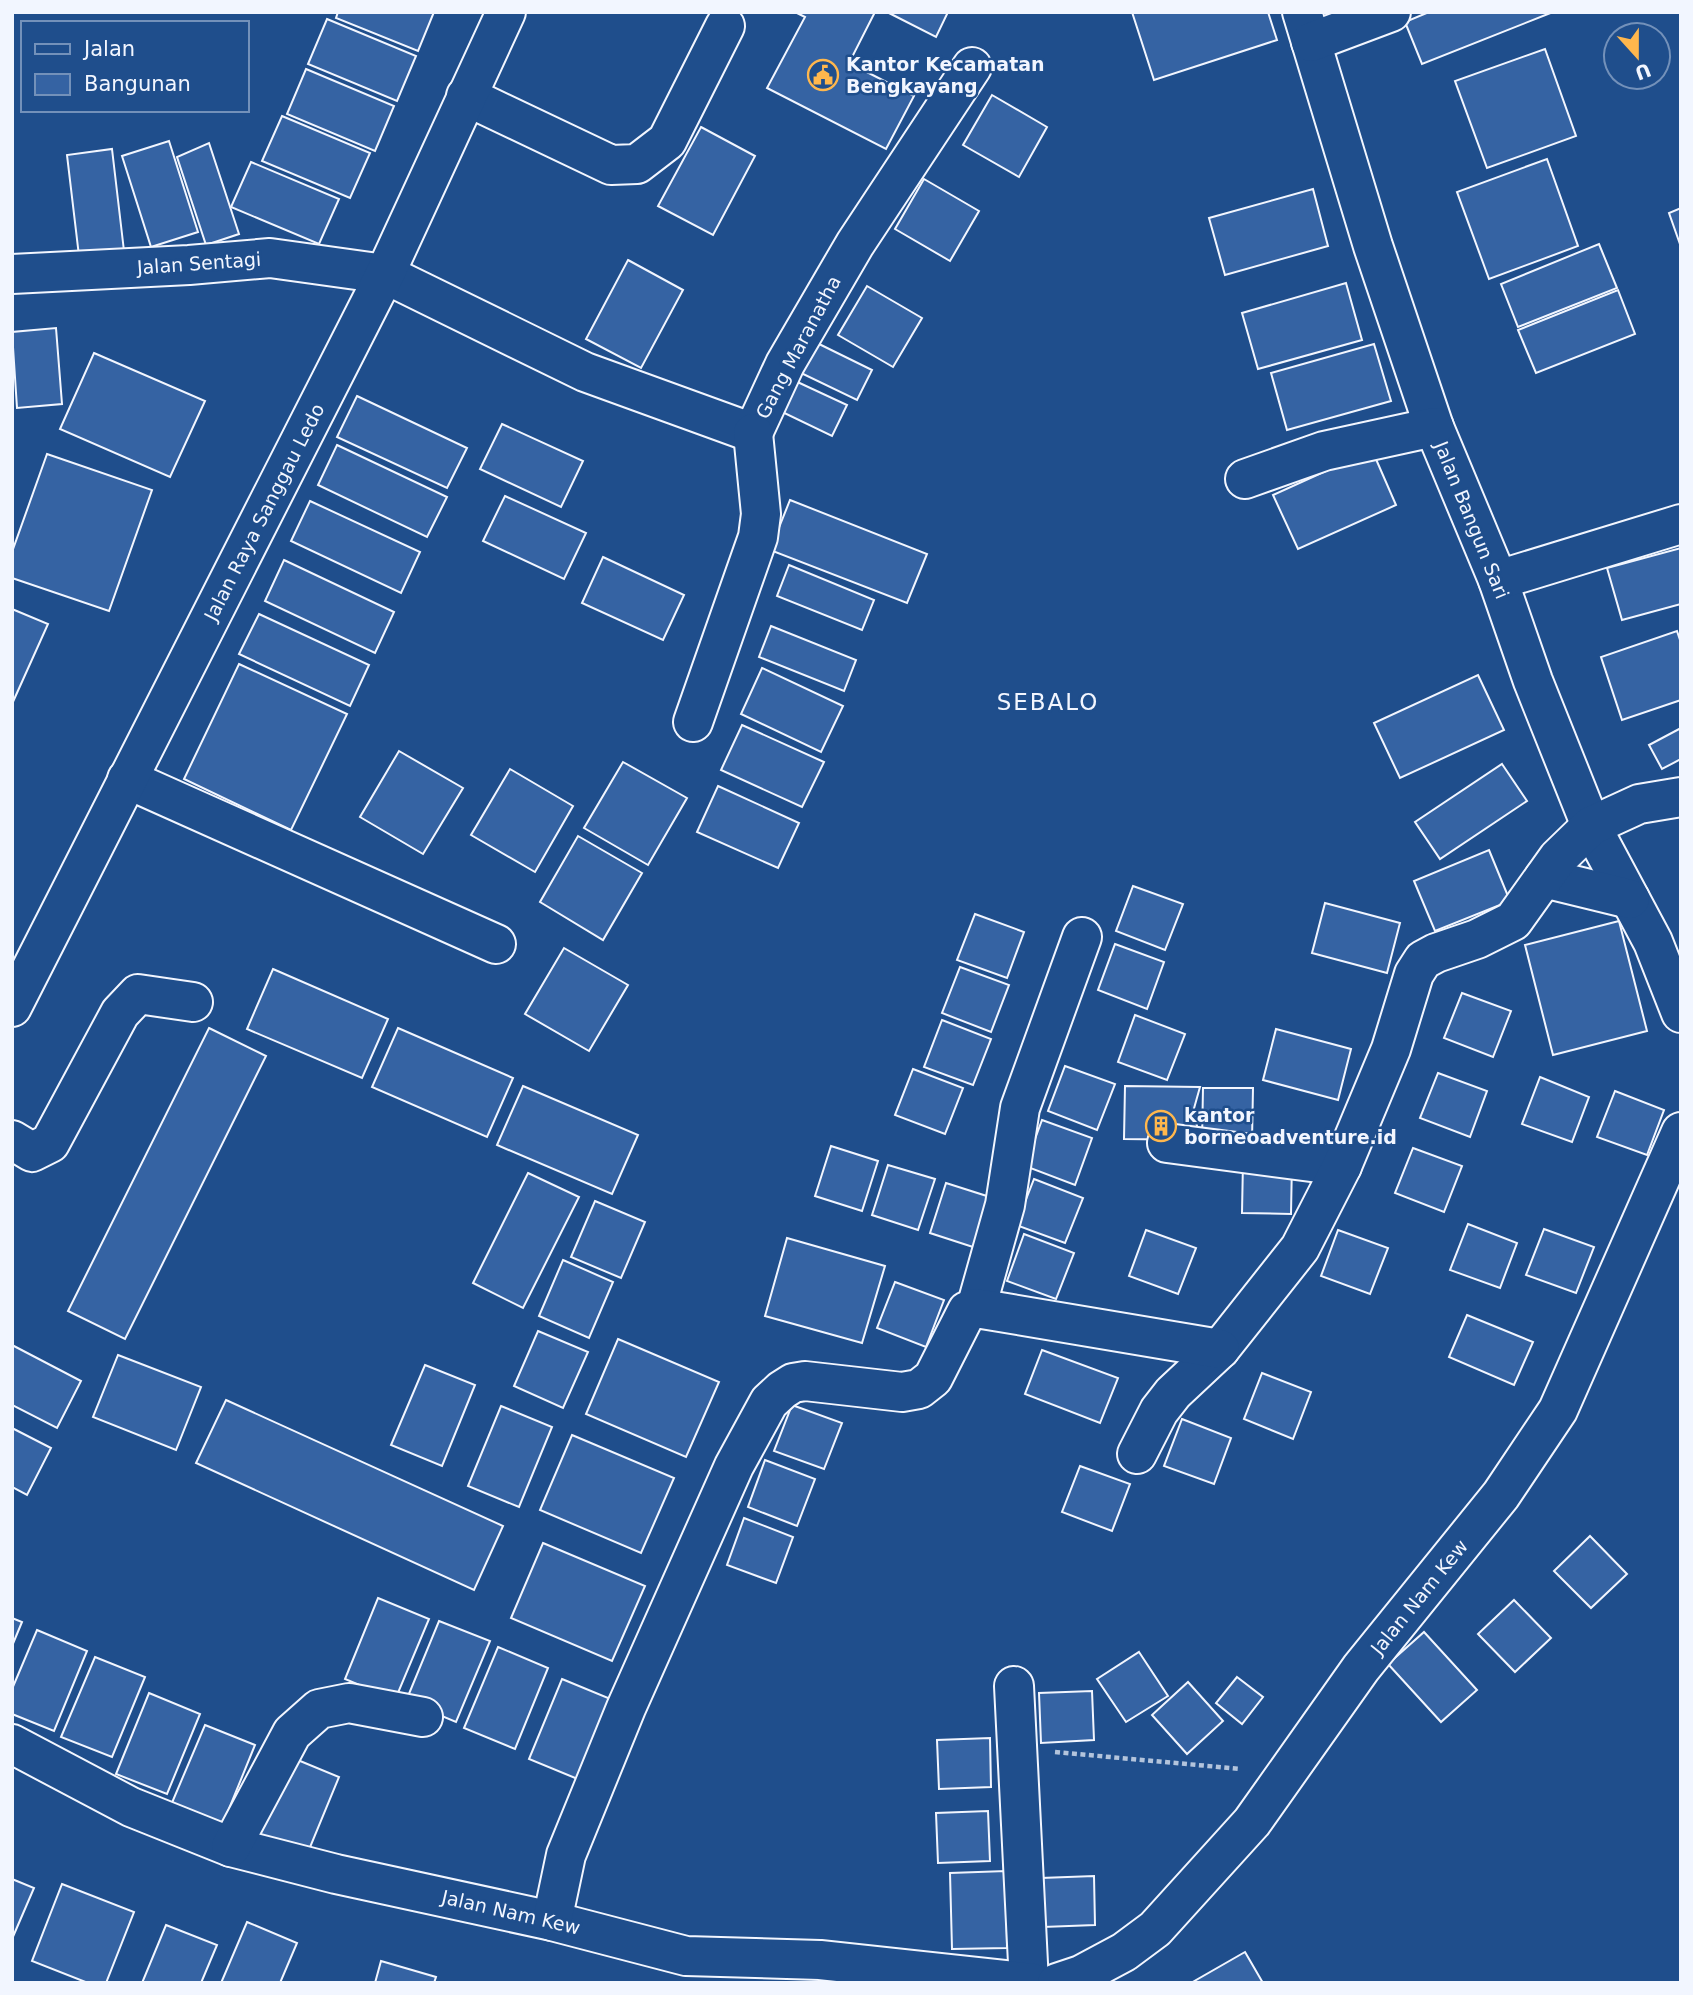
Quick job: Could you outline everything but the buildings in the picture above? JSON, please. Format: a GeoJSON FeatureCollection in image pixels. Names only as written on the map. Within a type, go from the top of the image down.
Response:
{"type":"FeatureCollection","features":[{"type":"Feature","properties":{"kind":"main road","name":"Jalan Raya Sanggau Ledo"},"geometry":{"type":"LineString","coordinates":[[12,1007],[385,274],[506,12]]}},
{"type":"Feature","properties":{"kind":"main road"},"geometry":{"type":"LineString","coordinates":[[1307,27],[1391,12]]}},
{"type":"Feature","properties":{"kind":"main road"},"geometry":{"type":"LineString","coordinates":[[466,96],[611,165],[637,164],[667,141],[724,26]]}},
{"type":"Feature","properties":{"kind":"main road","name":"Jalan Bangun Sari"},"geometry":{"type":"LineString","coordinates":[[1307,27],[1373,246],[1434,426],[1498,580],[1533,681],[1591,825],[1653,942],[1681,1013]]}},
{"type":"Feature","properties":{"kind":"main road","name":"Gang Maranatha"},"geometry":{"type":"LineString","coordinates":[[385,274],[585,372],[752,433],[785,364],[855,244],[972,67]]}},
{"type":"Feature","properties":{"kind":"main road","name":"Jalan Sentagi"},"geometry":{"type":"LineString","coordinates":[[12,274],[270,258],[385,274]]}},
{"type":"Feature","properties":{"kind":"main road"},"geometry":{"type":"LineString","coordinates":[[1245,479],[1324,451],[1434,426]]}},
{"type":"Feature","properties":{"kind":"main road"},"geometry":{"type":"LineString","coordinates":[[693,722],[758,537],[761,514],[752,433]]}},
{"type":"Feature","properties":{"kind":"main road"},"geometry":{"type":"LineString","coordinates":[[1498,580],[1681,524]]}},
{"type":"Feature","properties":{"kind":"main road"},"geometry":{"type":"LineString","coordinates":[[127,779],[496,944]]}},
{"type":"Feature","properties":{"kind":"main road"},"geometry":{"type":"LineString","coordinates":[[1137,1454],[1159,1411],[1172,1394],[1220,1349],[1300,1248],[1342,1166],[1391,1049],[1414,974],[1423,960],[1477,939],[1513,921],[1558,858],[1591,825],[1639,804],[1681,797]]}},
{"type":"Feature","properties":{"kind":"main road"},"geometry":{"type":"LineString","coordinates":[[1544,878],[1630,899]]}},
{"type":"Feature","properties":{"kind":"main road"},"geometry":{"type":"LineString","coordinates":[[976,1308],[1005,1205],[1020,1108],[1082,937]]}},
{"type":"Feature","properties":{"kind":"main road"},"geometry":{"type":"LineString","coordinates":[[12,1140],[32,1152],[50,1143],[120,1013],[138,994],[193,1002]]}},
{"type":"Feature","properties":{"kind":"main road","name":"Jalan Nam Kew"},"geometry":{"type":"LineString","coordinates":[[1057,1983],[1102,1965],[1155,1929],[1252,1822],[1361,1668],[1501,1495],[1559,1410],[1681,1132]]}},
{"type":"Feature","properties":{"kind":"main road"},"geometry":{"type":"LineString","coordinates":[[1167,1143],[1342,1166]]}},
{"type":"Feature","properties":{"kind":"main road"},"geometry":{"type":"LineString","coordinates":[[552,1921],[566,1854],[626,1708],[734,1465],[769,1402],[782,1390],[793,1383],[805,1381],[902,1392],[919,1389],[933,1378],[967,1311],[976,1308],[1220,1349]]}},
{"type":"Feature","properties":{"kind":"main road"},"geometry":{"type":"LineString","coordinates":[[1014,1686],[1031,1983]]}},
{"type":"Feature","properties":{"kind":"main road"},"geometry":{"type":"LineString","coordinates":[[231,1847],[292,1733],[319,1709],[349,1703],[423,1717]]}},
{"type":"Feature","properties":{"kind":"main road","name":"Jalan Nam Kew"},"geometry":{"type":"LineString","coordinates":[[12,1744],[131,1807],[231,1847],[336,1874],[552,1921],[685,1969],[820,1960],[1031,1983]]}},
{"type":"Feature","properties":{"kind":"path"},"geometry":{"type":"LineString","coordinates":[[1017,1749],[1288,1773]]}},
{"type":"Feature","properties":{"kind":"place","name":"Kantor Kecamatan Bengkayang"},"geometry":{"type":"Point","coordinates":[823,75]}},
{"type":"Feature","properties":{"kind":"place","name":"kantor borneoadventure.id"},"geometry":{"type":"Point","coordinates":[1161,1126]}},
{"type":"Feature","properties":{"kind":"district","name":"SEBALO"},"geometry":{"type":"Point","coordinates":[1048,702]}}]}
